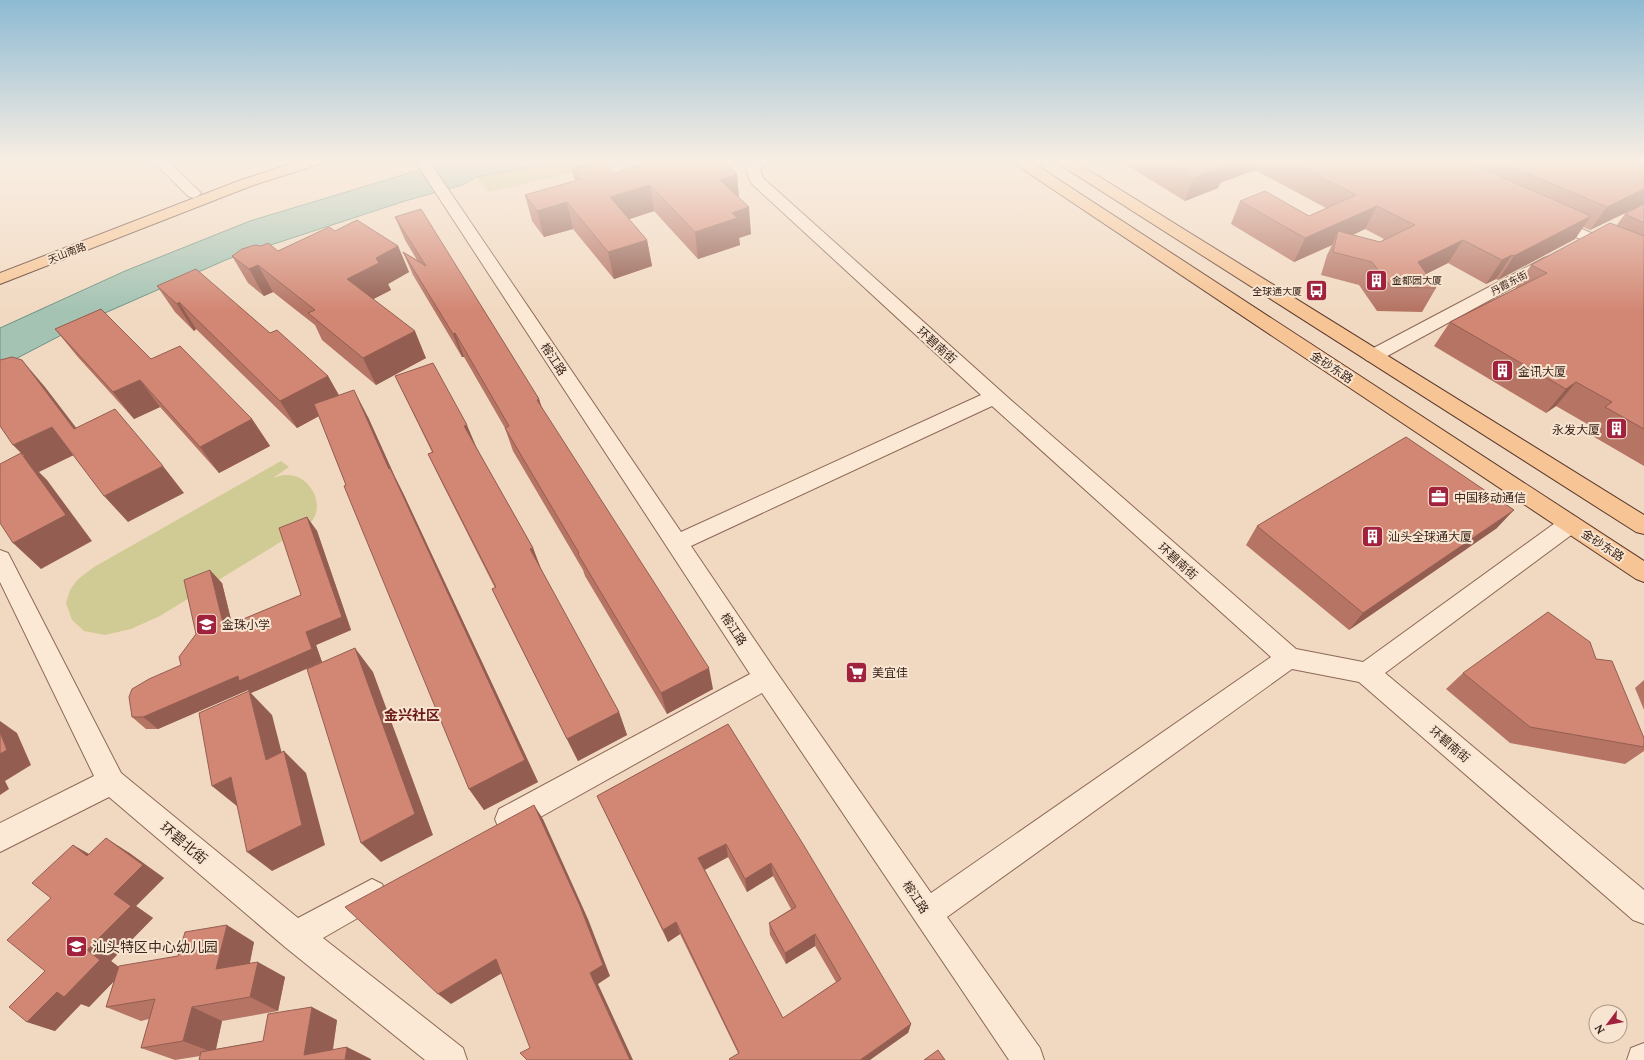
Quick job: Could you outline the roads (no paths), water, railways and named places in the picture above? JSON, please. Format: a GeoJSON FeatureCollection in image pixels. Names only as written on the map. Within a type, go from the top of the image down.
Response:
{"type":"FeatureCollection","features":[{"type":"Feature","properties":{"kind":"main road","name":"天山南路"},"geometry":{"type":"LineString","coordinates":[[0,267],[147,210]]}},
{"type":"Feature","properties":{"kind":"main road","name":"天山南路"},"geometry":{"type":"LineString","coordinates":[[0,279],[176,210]]}},
{"type":"Feature","properties":{"kind":"main road","name":"金砂东路"},"geometry":{"type":"LineString","coordinates":[[1095,210],[1644,573]]}},
{"type":"Feature","properties":{"kind":"main road"},"geometry":{"type":"LineString","coordinates":[[1142,210],[1644,526]]}},
{"type":"Feature","properties":{"kind":"street","name":"榕江路"},"geometry":{"type":"LineString","coordinates":[[456,210],[766,678],[1028,1060]]}},
{"type":"Feature","properties":{"kind":"street","name":"环碧南街"},"geometry":{"type":"LineString","coordinates":[[789,210],[994,397],[1289,658],[1366,673],[1644,909]]}},
{"type":"Feature","properties":{"kind":"street"},"geometry":{"type":"LineString","coordinates":[[1542,217],[1578,246],[1644,262]]}},
{"type":"Feature","properties":{"kind":"street","name":"丹霞东街"},"geometry":{"type":"LineString","coordinates":[[1373,356],[1611,228]]}},
{"type":"Feature","properties":{"kind":"street"},"geometry":{"type":"LineString","coordinates":[[676,543],[994,397]]}},
{"type":"Feature","properties":{"kind":"street"},"geometry":{"type":"LineString","coordinates":[[1366,673],[1570,524]]}},
{"type":"Feature","properties":{"kind":"street","name":"环碧北街"},"geometry":{"type":"LineString","coordinates":[[0,559],[111,782],[296,936],[451,1060]]}},
{"type":"Feature","properties":{"kind":"street"},"geometry":{"type":"LineString","coordinates":[[928,913],[1289,658]]}},
{"type":"Feature","properties":{"kind":"street"},"geometry":{"type":"LineString","coordinates":[[490,830],[766,678]]}},
{"type":"Feature","properties":{"kind":"street"},"geometry":{"type":"LineString","coordinates":[[0,838],[111,782]]}},
{"type":"Feature","properties":{"kind":"street"},"geometry":{"type":"LineString","coordinates":[[296,936],[393,883]]}},
{"type":"Feature","properties":{"kind":"place","name":"金都园大厦"},"geometry":{"type":"Point","coordinates":[1377,280]}},
{"type":"Feature","properties":{"kind":"place","name":"全球通大厦"},"geometry":{"type":"Point","coordinates":[1317,291]}},
{"type":"Feature","properties":{"kind":"place","name":"金讯大厦"},"geometry":{"type":"Point","coordinates":[1503,371]}},
{"type":"Feature","properties":{"kind":"place","name":"永发大厦"},"geometry":{"type":"Point","coordinates":[1616,429]}},
{"type":"Feature","properties":{"kind":"place","name":"中国移动通信"},"geometry":{"type":"Point","coordinates":[1439,497]}},
{"type":"Feature","properties":{"kind":"place","name":"汕头全球通大厦"},"geometry":{"type":"Point","coordinates":[1373,536]}},
{"type":"Feature","properties":{"kind":"place","name":"金珠小学"},"geometry":{"type":"Point","coordinates":[206,624]}},
{"type":"Feature","properties":{"kind":"place","name":"美宜佳"},"geometry":{"type":"Point","coordinates":[857,672]}},
{"type":"Feature","properties":{"kind":"place","name":"汕头特区中心幼儿园"},"geometry":{"type":"Point","coordinates":[77,947]}},
{"type":"Feature","properties":{"kind":"district","name":"金兴社区"},"geometry":{"type":"Point","coordinates":[412,715]}}]}
